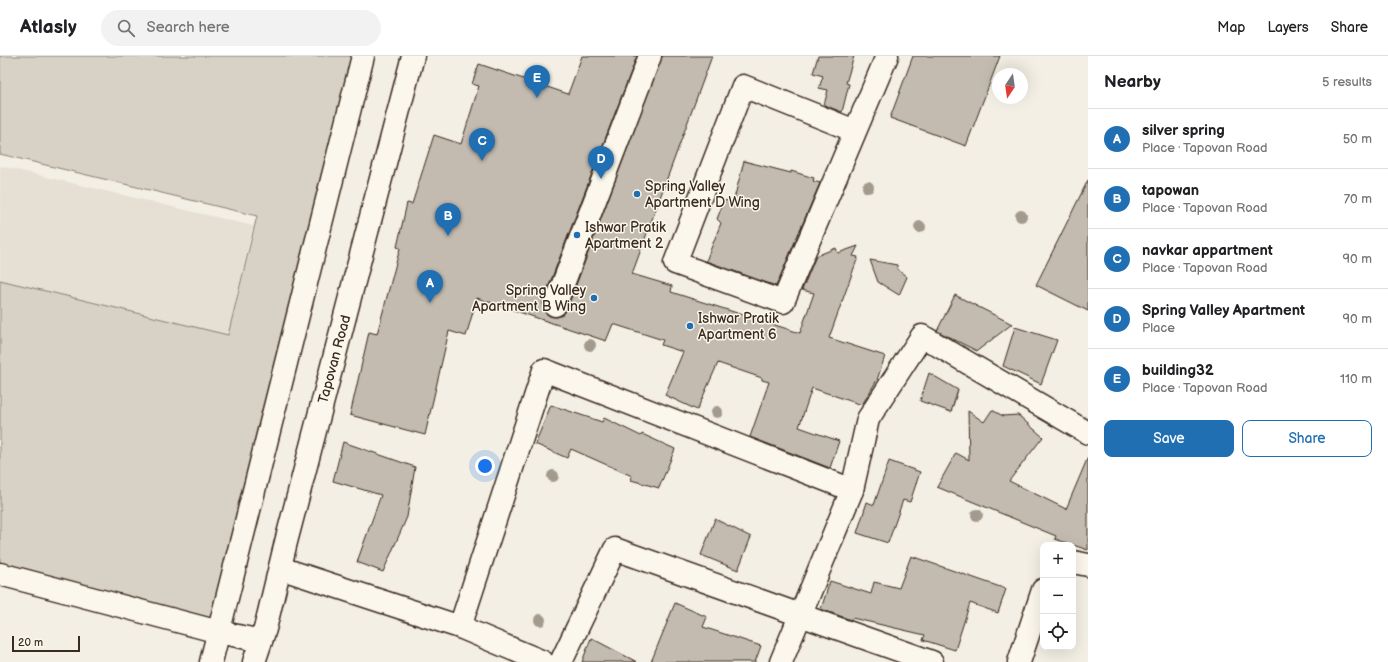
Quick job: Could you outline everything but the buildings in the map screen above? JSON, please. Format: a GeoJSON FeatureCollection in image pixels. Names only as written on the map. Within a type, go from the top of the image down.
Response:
{"type":"FeatureCollection","features":[{"type":"Feature","properties":{"kind":"street"},"geometry":{"type":"LineString","coordinates":[[211,662],[363,56]]}},
{"type":"Feature","properties":{"kind":"street","name":"Tapovan Road"},"geometry":{"type":"LineString","coordinates":[[254,662],[261,641],[413,56]]}},
{"type":"Feature","properties":{"kind":"street"},"geometry":{"type":"LineString","coordinates":[[555,305],[650,56]]}},
{"type":"Feature","properties":{"kind":"street"},"geometry":{"type":"LineString","coordinates":[[855,131],[743,86],[675,263],[783,302],[887,56]]}},
{"type":"Feature","properties":{"kind":"street"},"geometry":{"type":"LineString","coordinates":[[781,662],[852,490],[868,419],[922,336],[1088,433]]}},
{"type":"Feature","properties":{"kind":"street"},"geometry":{"type":"LineString","coordinates":[[460,627],[544,370],[852,490]]}},
{"type":"Feature","properties":{"kind":"street"},"geometry":{"type":"LineString","coordinates":[[561,662],[615,549],[932,662]]}},
{"type":"Feature","properties":{"kind":"street"},"geometry":{"type":"LineString","coordinates":[[1076,563],[1088,565]]}},
{"type":"Feature","properties":{"kind":"street"},"geometry":{"type":"LineString","coordinates":[[280,568],[460,627],[543,662]]}},
{"type":"Feature","properties":{"kind":"street"},"geometry":{"type":"LineString","coordinates":[[0,574],[219,632],[261,641]]}},
{"type":"Feature","properties":{"kind":"street"},"geometry":{"type":"LineString","coordinates":[[1019,662],[1040,599]]}},
{"type":"Feature","properties":{"kind":"shaded area"},"geometry":{"type":"Polygon","coordinates":[[[0,56],[364,56],[219,632],[0,574],[0,280],[228,335],[257,216],[0,154],[0,56]]]}},
{"type":"Feature","properties":{"kind":"shaded area"},"geometry":{"type":"Polygon","coordinates":[[[0,166],[253,226],[228,335],[0,280],[0,166]]]}},
{"type":"Feature","properties":{"kind":"place","name":"building32"},"geometry":{"type":"Point","coordinates":[537,98]}},
{"type":"Feature","properties":{"kind":"place","name":"navkar appartment"},"geometry":{"type":"Point","coordinates":[482,161]}},
{"type":"Feature","properties":{"kind":"place","name":"Spring Valley Apartment"},"geometry":{"type":"Point","coordinates":[601,179]}},
{"type":"Feature","properties":{"kind":"place","name":"Spring Valley Apartment D Wing"},"geometry":{"type":"Point","coordinates":[637,194]}},
{"type":"Feature","properties":{"kind":"place","name":"Ishwar Pratik Apartment 2"},"geometry":{"type":"Point","coordinates":[577,235]}},
{"type":"Feature","properties":{"kind":"place","name":"tapowan"},"geometry":{"type":"Point","coordinates":[448,236]}},
{"type":"Feature","properties":{"kind":"place","name":"Spring Valley Apartment B Wing"},"geometry":{"type":"Point","coordinates":[594,298]}},
{"type":"Feature","properties":{"kind":"place","name":"silver spring"},"geometry":{"type":"Point","coordinates":[430,303]}},
{"type":"Feature","properties":{"kind":"place","name":"Ishwar Pratik Apartment 6"},"geometry":{"type":"Point","coordinates":[690,326]}}]}
